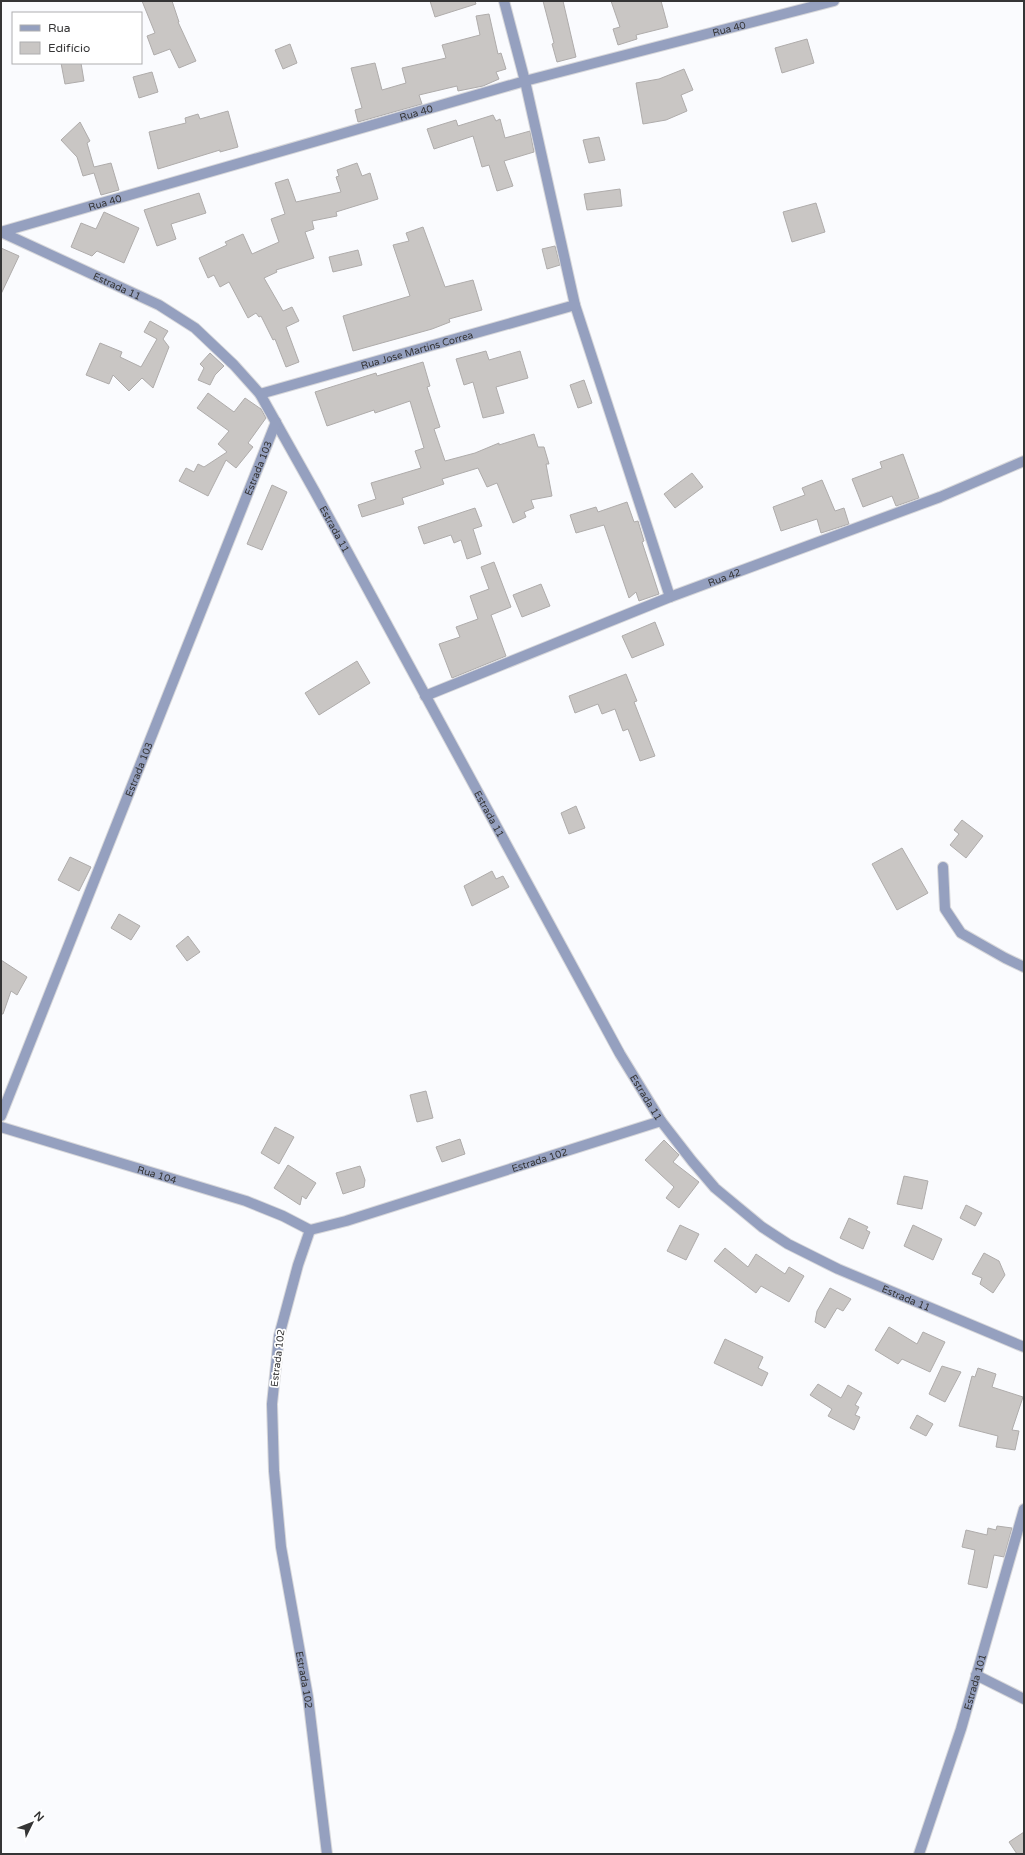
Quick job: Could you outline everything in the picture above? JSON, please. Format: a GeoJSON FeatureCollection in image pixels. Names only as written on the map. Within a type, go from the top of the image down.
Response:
{"type":"FeatureCollection","features":[{"type":"Feature","properties":{"kind":"street"},"geometry":{"type":"LineString","coordinates":[[504,1],[525,81],[575,305],[670,597]]}},
{"type":"Feature","properties":{"kind":"street","name":"Rua 40"},"geometry":{"type":"LineString","coordinates":[[1,232],[525,81],[834,1]]}},
{"type":"Feature","properties":{"kind":"street","name":"Estrada 11"},"geometry":{"type":"LineString","coordinates":[[1,232],[159,305],[195,328],[234,365],[260,394],[616,1047],[661,1121],[715,1188],[762,1228],[788,1244],[838,1269],[1024,1347]]}},
{"type":"Feature","properties":{"kind":"street","name":"Rua Jose Martins Correa"},"geometry":{"type":"LineString","coordinates":[[260,394],[575,305]]}},
{"type":"Feature","properties":{"kind":"street","name":"Estrada 103"},"geometry":{"type":"LineString","coordinates":[[1,1116],[276,422]]}},
{"type":"Feature","properties":{"kind":"street","name":"Rua 42"},"geometry":{"type":"LineString","coordinates":[[425,696],[670,597],[940,496],[1024,461]]}},
{"type":"Feature","properties":{"kind":"street"},"geometry":{"type":"LineString","coordinates":[[943,867],[945,909],[961,933],[1024,967]]}},
{"type":"Feature","properties":{"kind":"street","name":"Estrada 102"},"geometry":{"type":"LineString","coordinates":[[327,1854],[308,1697],[281,1547],[274,1471],[272,1404],[279,1336],[298,1265],[310,1230],[346,1221],[661,1121]]}},
{"type":"Feature","properties":{"kind":"street","name":"Rua 104"},"geometry":{"type":"LineString","coordinates":[[1,1127],[246,1202],[283,1216],[310,1230]]}},
{"type":"Feature","properties":{"kind":"street","name":"Estrada 101"},"geometry":{"type":"LineString","coordinates":[[920,1854],[961,1729],[1024,1509]]}},
{"type":"Feature","properties":{"kind":"street"},"geometry":{"type":"LineString","coordinates":[[976,1675],[1024,1699]]}},
{"type":"Feature","properties":{"kind":"building"},"geometry":{"type":"Polygon","coordinates":[[[142,1],[172,1],[178,22],[196,61],[179,68],[170,49],[154,55],[147,36],[155,33],[142,1]]]}},
{"type":"Feature","properties":{"kind":"building"},"geometry":{"type":"Polygon","coordinates":[[[430,1],[475,1],[476,4],[435,17],[430,1]]]}},
{"type":"Feature","properties":{"kind":"building"},"geometry":{"type":"Polygon","coordinates":[[[543,1],[563,1],[576,57],[557,62],[552,44],[554,43],[543,1]]]}},
{"type":"Feature","properties":{"kind":"building"},"geometry":{"type":"Polygon","coordinates":[[[611,1],[661,1],[668,27],[636,35],[637,39],[618,45],[613,29],[620,27],[611,1]]]}},
{"type":"Feature","properties":{"kind":"building"},"geometry":{"type":"Polygon","coordinates":[[[489,14],[498,54],[501,53],[506,69],[496,72],[499,79],[483,86],[458,91],[457,86],[419,95],[422,104],[358,122],[355,110],[362,108],[351,68],[375,63],[382,90],[406,83],[402,68],[446,58],[442,45],[480,35],[476,16],[489,14]]]}},
{"type":"Feature","properties":{"kind":"building"},"geometry":{"type":"Polygon","coordinates":[[[807,39],[814,63],[782,73],[775,48],[807,39]]]}},
{"type":"Feature","properties":{"kind":"building"},"geometry":{"type":"Polygon","coordinates":[[[290,44],[297,63],[283,69],[275,50],[290,44]]]}},
{"type":"Feature","properties":{"kind":"building"},"geometry":{"type":"Polygon","coordinates":[[[61,64],[81,64],[84,81],[65,84],[61,64]]]}},
{"type":"Feature","properties":{"kind":"building"},"geometry":{"type":"Polygon","coordinates":[[[684,69],[693,90],[681,95],[687,111],[666,120],[643,124],[636,83],[659,79],[684,69]]]}},
{"type":"Feature","properties":{"kind":"building"},"geometry":{"type":"Polygon","coordinates":[[[152,72],[158,92],[139,98],[133,77],[152,72]]]}},
{"type":"Feature","properties":{"kind":"building"},"geometry":{"type":"Polygon","coordinates":[[[228,111],[238,147],[220,152],[220,150],[158,169],[149,132],[186,123],[185,118],[198,114],[200,119],[228,111]]]}},
{"type":"Feature","properties":{"kind":"building"},"geometry":{"type":"Polygon","coordinates":[[[493,115],[496,121],[500,119],[505,138],[530,131],[534,152],[504,161],[513,186],[497,191],[489,165],[482,167],[473,136],[434,149],[427,129],[456,120],[458,126],[493,115]]]}},
{"type":"Feature","properties":{"kind":"building"},"geometry":{"type":"Polygon","coordinates":[[[80,122],[90,141],[87,143],[94,167],[111,163],[119,190],[101,195],[94,173],[83,176],[77,157],[61,140],[80,122]]]}},
{"type":"Feature","properties":{"kind":"building"},"geometry":{"type":"Polygon","coordinates":[[[599,137],[605,160],[589,163],[583,140],[599,137]]]}},
{"type":"Feature","properties":{"kind":"building"},"geometry":{"type":"Polygon","coordinates":[[[357,163],[362,176],[370,173],[378,199],[336,212],[337,216],[312,221],[314,229],[305,232],[314,258],[276,270],[277,272],[264,278],[283,311],[292,307],[299,321],[286,327],[299,362],[286,367],[275,339],[273,340],[261,316],[259,317],[256,313],[248,318],[229,282],[220,287],[214,275],[208,278],[199,258],[227,245],[225,242],[243,234],[252,254],[279,242],[271,219],[285,214],[275,183],[288,179],[296,202],[341,192],[336,177],[339,176],[337,170],[357,163]]]}},
{"type":"Feature","properties":{"kind":"building"},"geometry":{"type":"Polygon","coordinates":[[[620,189],[622,206],[587,210],[584,194],[620,189]]]}},
{"type":"Feature","properties":{"kind":"building"},"geometry":{"type":"Polygon","coordinates":[[[199,193],[206,213],[171,224],[176,239],[157,246],[144,210],[199,193]]]}},
{"type":"Feature","properties":{"kind":"building"},"geometry":{"type":"Polygon","coordinates":[[[816,203],[825,232],[792,242],[783,212],[816,203]]]}},
{"type":"Feature","properties":{"kind":"building"},"geometry":{"type":"Polygon","coordinates":[[[104,212],[139,228],[124,263],[97,251],[92,256],[71,247],[81,223],[96,229],[104,212]]]}},
{"type":"Feature","properties":{"kind":"building"},"geometry":{"type":"Polygon","coordinates":[[[423,227],[445,287],[473,280],[482,310],[449,319],[450,322],[432,329],[353,351],[343,316],[410,296],[393,245],[409,241],[406,233],[423,227]]]}},
{"type":"Feature","properties":{"kind":"building"},"geometry":{"type":"Polygon","coordinates":[[[555,246],[560,265],[547,269],[542,249],[555,246]]]}},
{"type":"Feature","properties":{"kind":"building"},"geometry":{"type":"Polygon","coordinates":[[[1,248],[19,256],[1,294],[1,248]]]}},
{"type":"Feature","properties":{"kind":"building"},"geometry":{"type":"Polygon","coordinates":[[[358,250],[362,265],[333,272],[329,257],[358,250]]]}},
{"type":"Feature","properties":{"kind":"building"},"geometry":{"type":"Polygon","coordinates":[[[150,321],[168,331],[163,339],[169,347],[153,388],[142,378],[129,391],[113,375],[109,384],[86,375],[100,343],[122,352],[120,357],[141,367],[157,339],[144,332],[150,321]]]}},
{"type":"Feature","properties":{"kind":"building"},"geometry":{"type":"Polygon","coordinates":[[[486,351],[489,360],[520,351],[528,378],[496,387],[504,413],[483,418],[473,382],[464,385],[456,359],[486,351]]]}},
{"type":"Feature","properties":{"kind":"building"},"geometry":{"type":"Polygon","coordinates":[[[210,353],[224,366],[215,375],[210,385],[198,380],[204,368],[200,364],[210,353]]]}},
{"type":"Feature","properties":{"kind":"building"},"geometry":{"type":"Polygon","coordinates":[[[423,362],[430,386],[427,387],[440,427],[434,429],[445,461],[475,453],[499,443],[499,445],[534,434],[538,447],[544,447],[549,464],[546,464],[552,496],[531,500],[534,508],[524,512],[526,517],[513,523],[497,483],[487,487],[478,468],[442,479],[444,484],[402,498],[404,504],[362,517],[358,505],[376,499],[371,483],[421,468],[415,451],[424,448],[410,401],[375,413],[374,410],[327,426],[315,392],[376,373],[377,376],[423,362]]]}},
{"type":"Feature","properties":{"kind":"building"},"geometry":{"type":"Polygon","coordinates":[[[584,380],[592,403],[578,408],[570,385],[584,380]]]}},
{"type":"Feature","properties":{"kind":"building"},"geometry":{"type":"Polygon","coordinates":[[[208,393],[234,412],[245,398],[261,409],[266,418],[248,443],[253,447],[236,468],[226,460],[208,496],[179,481],[186,468],[194,472],[198,464],[204,467],[227,452],[218,444],[229,431],[197,408],[208,393]]]}},
{"type":"Feature","properties":{"kind":"building"},"geometry":{"type":"Polygon","coordinates":[[[903,454],[919,498],[896,506],[892,496],[863,507],[852,479],[882,468],[880,462],[903,454]]]}},
{"type":"Feature","properties":{"kind":"building"},"geometry":{"type":"Polygon","coordinates":[[[692,473],[703,487],[675,508],[664,494],[692,473]]]}},
{"type":"Feature","properties":{"kind":"building"},"geometry":{"type":"Polygon","coordinates":[[[822,480],[835,511],[844,508],[849,524],[821,533],[817,519],[781,531],[773,507],[805,495],[802,488],[822,480]]]}},
{"type":"Feature","properties":{"kind":"building"},"geometry":{"type":"Polygon","coordinates":[[[272,485],[287,492],[262,550],[247,544],[272,485]]]}},
{"type":"Feature","properties":{"kind":"building"},"geometry":{"type":"Polygon","coordinates":[[[627,502],[634,522],[638,521],[644,541],[642,542],[659,594],[639,601],[636,592],[629,598],[604,525],[576,533],[570,515],[596,507],[598,512],[627,502]]]}},
{"type":"Feature","properties":{"kind":"building"},"geometry":{"type":"Polygon","coordinates":[[[475,508],[482,526],[473,529],[481,554],[467,559],[461,540],[454,543],[451,535],[424,544],[418,527],[475,508]]]}},
{"type":"Feature","properties":{"kind":"building"},"geometry":{"type":"Polygon","coordinates":[[[494,562],[511,607],[491,615],[506,656],[452,678],[439,644],[460,637],[456,627],[478,619],[470,596],[489,589],[481,567],[494,562]]]}},
{"type":"Feature","properties":{"kind":"building"},"geometry":{"type":"Polygon","coordinates":[[[541,584],[550,606],[522,617],[513,595],[541,584]]]}},
{"type":"Feature","properties":{"kind":"building"},"geometry":{"type":"Polygon","coordinates":[[[655,622],[664,645],[632,658],[622,636],[655,622]]]}},
{"type":"Feature","properties":{"kind":"building"},"geometry":{"type":"Polygon","coordinates":[[[357,661],[370,683],[319,715],[305,693],[357,661]]]}},
{"type":"Feature","properties":{"kind":"building"},"geometry":{"type":"Polygon","coordinates":[[[626,674],[637,701],[634,702],[655,756],[640,761],[628,729],[623,731],[615,709],[602,714],[598,704],[575,713],[569,696],[626,674]]]}},
{"type":"Feature","properties":{"kind":"building"},"geometry":{"type":"Polygon","coordinates":[[[576,806],[585,828],[569,834],[561,813],[576,806]]]}},
{"type":"Feature","properties":{"kind":"building"},"geometry":{"type":"Polygon","coordinates":[[[962,820],[983,836],[966,858],[950,845],[959,834],[954,830],[962,820]]]}},
{"type":"Feature","properties":{"kind":"building"},"geometry":{"type":"Polygon","coordinates":[[[902,848],[928,893],[897,910],[872,864],[902,848]]]}},
{"type":"Feature","properties":{"kind":"building"},"geometry":{"type":"Polygon","coordinates":[[[70,857],[91,867],[79,891],[58,880],[70,857]]]}},
{"type":"Feature","properties":{"kind":"building"},"geometry":{"type":"Polygon","coordinates":[[[492,871],[496,879],[503,876],[509,887],[472,906],[464,886],[492,871]]]}},
{"type":"Feature","properties":{"kind":"building"},"geometry":{"type":"Polygon","coordinates":[[[119,914],[140,926],[131,940],[111,928],[119,914]]]}},
{"type":"Feature","properties":{"kind":"building"},"geometry":{"type":"Polygon","coordinates":[[[188,936],[200,952],[187,961],[176,946],[188,936]]]}},
{"type":"Feature","properties":{"kind":"building"},"geometry":{"type":"Polygon","coordinates":[[[1,960],[27,977],[17,995],[11,991],[3,1014],[1,1014],[1,960]]]}},
{"type":"Feature","properties":{"kind":"building"},"geometry":{"type":"Polygon","coordinates":[[[426,1091],[433,1118],[417,1122],[410,1095],[426,1091]]]}},
{"type":"Feature","properties":{"kind":"building"},"geometry":{"type":"Polygon","coordinates":[[[275,1127],[294,1137],[279,1164],[261,1153],[275,1127]]]}},
{"type":"Feature","properties":{"kind":"building"},"geometry":{"type":"Polygon","coordinates":[[[460,1139],[465,1154],[442,1162],[436,1147],[460,1139]]]}},
{"type":"Feature","properties":{"kind":"building"},"geometry":{"type":"Polygon","coordinates":[[[664,1140],[679,1155],[673,1162],[699,1182],[679,1208],[666,1198],[674,1187],[645,1160],[664,1140]]]}},
{"type":"Feature","properties":{"kind":"building"},"geometry":{"type":"Polygon","coordinates":[[[288,1165],[316,1183],[306,1199],[302,1196],[300,1205],[274,1188],[288,1165]]]}},
{"type":"Feature","properties":{"kind":"building"},"geometry":{"type":"Polygon","coordinates":[[[360,1166],[365,1180],[364,1187],[343,1194],[336,1173],[360,1166]]]}},
{"type":"Feature","properties":{"kind":"building"},"geometry":{"type":"Polygon","coordinates":[[[904,1176],[928,1181],[922,1209],[897,1204],[904,1176]]]}},
{"type":"Feature","properties":{"kind":"building"},"geometry":{"type":"Polygon","coordinates":[[[966,1205],[982,1213],[975,1226],[960,1218],[966,1205]]]}},
{"type":"Feature","properties":{"kind":"building"},"geometry":{"type":"Polygon","coordinates":[[[849,1218],[868,1227],[866,1230],[870,1232],[863,1249],[840,1238],[849,1218]]]}},
{"type":"Feature","properties":{"kind":"building"},"geometry":{"type":"Polygon","coordinates":[[[680,1225],[699,1234],[686,1260],[667,1251],[680,1225]]]}},
{"type":"Feature","properties":{"kind":"building"},"geometry":{"type":"Polygon","coordinates":[[[913,1225],[942,1239],[933,1260],[904,1246],[913,1225]]]}},
{"type":"Feature","properties":{"kind":"building"},"geometry":{"type":"Polygon","coordinates":[[[725,1248],[748,1267],[756,1254],[785,1274],[789,1267],[804,1276],[789,1302],[761,1286],[756,1293],[714,1261],[725,1248]]]}},
{"type":"Feature","properties":{"kind":"building"},"geometry":{"type":"Polygon","coordinates":[[[984,1253],[999,1261],[1005,1275],[993,1293],[980,1284],[982,1278],[972,1274],[984,1253]]]}},
{"type":"Feature","properties":{"kind":"building"},"geometry":{"type":"Polygon","coordinates":[[[830,1288],[851,1299],[843,1311],[837,1308],[825,1328],[815,1322],[817,1311],[830,1288]]]}},
{"type":"Feature","properties":{"kind":"building"},"geometry":{"type":"Polygon","coordinates":[[[889,1327],[917,1344],[923,1332],[945,1342],[930,1372],[902,1359],[898,1364],[875,1350],[889,1327]]]}},
{"type":"Feature","properties":{"kind":"building"},"geometry":{"type":"Polygon","coordinates":[[[725,1339],[763,1357],[758,1368],[768,1373],[762,1386],[714,1363],[725,1339]]]}},
{"type":"Feature","properties":{"kind":"building"},"geometry":{"type":"Polygon","coordinates":[[[942,1366],[961,1372],[945,1402],[929,1394],[942,1366]]]}},
{"type":"Feature","properties":{"kind":"building"},"geometry":{"type":"Polygon","coordinates":[[[978,1368],[996,1374],[992,1387],[1023,1397],[1012,1430],[1019,1431],[1015,1450],[996,1447],[998,1436],[959,1426],[972,1376],[975,1377],[978,1368]]]}},
{"type":"Feature","properties":{"kind":"building"},"geometry":{"type":"Polygon","coordinates":[[[818,1384],[841,1398],[848,1385],[862,1393],[855,1405],[859,1407],[855,1415],[860,1417],[854,1430],[828,1416],[832,1409],[810,1395],[818,1384]]]}},
{"type":"Feature","properties":{"kind":"building"},"geometry":{"type":"Polygon","coordinates":[[[917,1415],[933,1424],[926,1436],[910,1428],[917,1415]]]}},
{"type":"Feature","properties":{"kind":"building"},"geometry":{"type":"Polygon","coordinates":[[[997,1526],[1012,1528],[1004,1557],[994,1555],[987,1588],[968,1584],[975,1550],[962,1547],[966,1530],[987,1535],[988,1528],[996,1530],[997,1526]]]}},
{"type":"Feature","properties":{"kind":"building"},"geometry":{"type":"Polygon","coordinates":[[[1024,1832],[1024,1854],[1017,1854],[1009,1842],[1024,1832]]]}}]}
